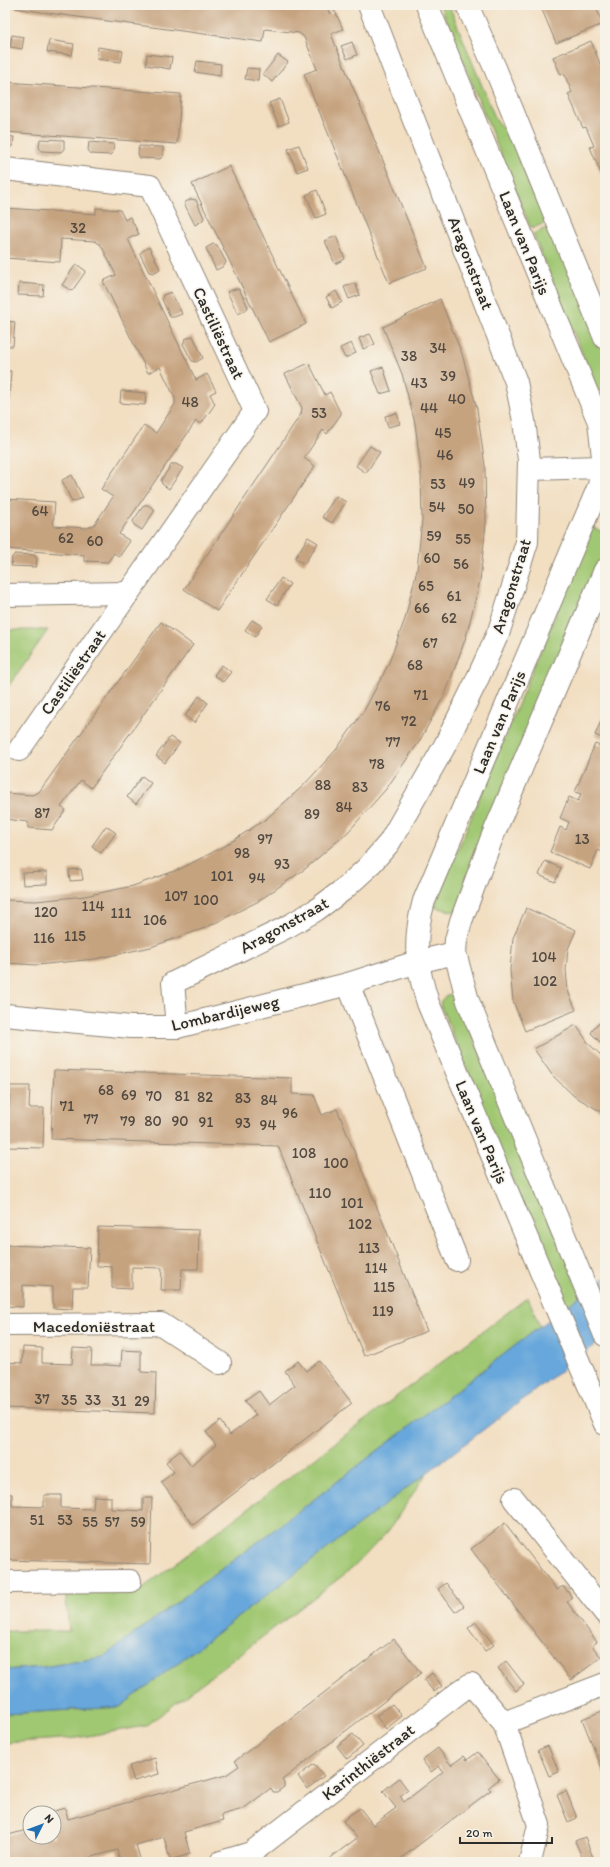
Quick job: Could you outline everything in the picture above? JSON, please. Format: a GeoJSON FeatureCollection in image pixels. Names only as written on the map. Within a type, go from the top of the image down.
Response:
{"type":"FeatureCollection","features":[{"type":"Feature","properties":{"kind":"street","name":"Aragonstraat"},"geometry":{"type":"LineString","coordinates":[[177,1027],[173,983],[287,927],[316,910],[367,868],[389,843],[444,747],[475,684],[499,631],[526,542],[529,469],[524,421],[516,382],[369,5]]}},
{"type":"Feature","properties":{"kind":"street","name":"Laan van Parijs"},"geometry":{"type":"LineString","coordinates":[[427,5],[599,422],[602,440],[602,480],[424,901],[418,928],[417,962],[428,1003],[602,1417]]}},
{"type":"Feature","properties":{"kind":"street"},"geometry":{"type":"LineString","coordinates":[[467,5],[495,68],[605,338]]}},
{"type":"Feature","properties":{"kind":"street","name":"Castiliëstraat"},"geometry":{"type":"LineString","coordinates":[[5,169],[150,186],[255,412],[19,750]]}},
{"type":"Feature","properties":{"kind":"street"},"geometry":{"type":"LineString","coordinates":[[529,469],[602,480]]}},
{"type":"Feature","properties":{"kind":"street"},"geometry":{"type":"LineString","coordinates":[[605,570],[491,840],[461,921],[456,940],[455,953],[468,1001],[605,1335]]}},
{"type":"Feature","properties":{"kind":"street"},"geometry":{"type":"LineString","coordinates":[[5,595],[128,594]]}},
{"type":"Feature","properties":{"kind":"street"},"geometry":{"type":"LineString","coordinates":[[417,962],[455,953]]}},
{"type":"Feature","properties":{"kind":"street","name":"Lombardijeweg"},"geometry":{"type":"LineString","coordinates":[[5,1015],[131,1027],[177,1027],[348,984],[417,962]]}},
{"type":"Feature","properties":{"kind":"street"},"geometry":{"type":"LineString","coordinates":[[348,984],[457,1260]]}},
{"type":"Feature","properties":{"kind":"street","name":"Macedoniëstraat"},"geometry":{"type":"LineString","coordinates":[[5,1325],[161,1324],[220,1363]]}},
{"type":"Feature","properties":{"kind":"street"},"geometry":{"type":"LineString","coordinates":[[514,1499],[605,1613]]}},
{"type":"Feature","properties":{"kind":"street"},"geometry":{"type":"LineString","coordinates":[[5,1582],[130,1581]]}},
{"type":"Feature","properties":{"kind":"street","name":"Karinthiëstraat"},"geometry":{"type":"LineString","coordinates":[[221,1862],[250,1853],[471,1684],[504,1723],[540,1825],[530,1862]]}},
{"type":"Feature","properties":{"kind":"street"},"geometry":{"type":"LineString","coordinates":[[504,1723],[605,1684]]}},
{"type":"Feature","properties":{"kind":"green space"},"geometry":{"type":"Polygon","coordinates":[[[440,5],[449,5],[496,120],[524,154],[552,220],[531,229],[440,5]]]}},
{"type":"Feature","properties":{"kind":"green space"},"geometry":{"type":"Polygon","coordinates":[[[554,224],[605,352],[605,390],[598,392],[533,234],[554,224]]]}},
{"type":"Feature","properties":{"kind":"green space"},"geometry":{"type":"Polygon","coordinates":[[[592,527],[605,533],[605,553],[456,912],[434,907],[592,527]]]}},
{"type":"Feature","properties":{"kind":"green space"},"geometry":{"type":"Polygon","coordinates":[[[5,630],[48,630],[5,691],[5,630]]]}},
{"type":"Feature","properties":{"kind":"green space"},"geometry":{"type":"Polygon","coordinates":[[[446,995],[455,995],[457,998],[581,1296],[565,1308],[440,1004],[446,995]]]}},
{"type":"Feature","properties":{"kind":"green space"},"geometry":{"type":"Polygon","coordinates":[[[528,1297],[540,1327],[266,1536],[103,1657],[44,1667],[5,1670],[5,1631],[69,1631],[65,1588],[144,1587],[528,1297]]]}},
{"type":"Feature","properties":{"kind":"green space"},"geometry":{"type":"Polygon","coordinates":[[[428,1471],[389,1530],[354,1567],[146,1726],[76,1738],[5,1743],[5,1714],[120,1707],[428,1471]]]}},
{"type":"Feature","properties":{"kind":"water"},"geometry":{"type":"Polygon","coordinates":[[[605,1277],[605,1337],[120,1707],[5,1714],[5,1670],[44,1667],[103,1657],[266,1536],[605,1277]]]}},
{"type":"Feature","properties":{"kind":"building"},"geometry":{"type":"Polygon","coordinates":[[[16,5],[326,5],[330,14],[335,11],[343,29],[331,34],[427,268],[389,283],[304,74],[317,69],[304,37],[299,33],[265,29],[263,42],[41,12],[15,8],[16,5]]]}},
{"type":"Feature","properties":{"kind":"building"},"geometry":{"type":"Polygon","coordinates":[[[540,5],[595,5],[603,24],[556,43],[540,5]]]}},
{"type":"Feature","properties":{"kind":"building"},"geometry":{"type":"Polygon","coordinates":[[[12,35],[24,37],[22,49],[10,47],[12,35]]]}},
{"type":"Feature","properties":{"kind":"building"},"geometry":{"type":"Polygon","coordinates":[[[49,40],[74,44],[72,55],[47,52],[49,40]]]}},
{"type":"Feature","properties":{"kind":"building"},"geometry":{"type":"Polygon","coordinates":[[[591,41],[605,76],[605,183],[590,147],[594,146],[586,127],[583,128],[568,94],[572,92],[564,73],[561,75],[553,57],[591,41]]]}},
{"type":"Feature","properties":{"kind":"building"},"geometry":{"type":"Polygon","coordinates":[[[352,42],[357,55],[347,59],[341,46],[352,42]]]}},
{"type":"Feature","properties":{"kind":"building"},"geometry":{"type":"Polygon","coordinates":[[[98,47],[123,51],[121,62],[97,59],[98,47]]]}},
{"type":"Feature","properties":{"kind":"building"},"geometry":{"type":"Polygon","coordinates":[[[147,54],[172,57],[170,69],[146,65],[147,54]]]}},
{"type":"Feature","properties":{"kind":"building"},"geometry":{"type":"Polygon","coordinates":[[[278,55],[288,62],[272,82],[263,74],[278,55]]]}},
{"type":"Feature","properties":{"kind":"building"},"geometry":{"type":"Polygon","coordinates":[[[197,61],[221,64],[220,76],[195,72],[197,61]]]}},
{"type":"Feature","properties":{"kind":"building"},"geometry":{"type":"Polygon","coordinates":[[[247,68],[259,69],[258,81],[245,79],[247,68]]]}},
{"type":"Feature","properties":{"kind":"building"},"geometry":{"type":"Polygon","coordinates":[[[5,82],[181,94],[177,144],[5,132],[5,82]]]}},
{"type":"Feature","properties":{"kind":"building"},"geometry":{"type":"Polygon","coordinates":[[[280,99],[289,122],[279,126],[269,103],[280,99]]]}},
{"type":"Feature","properties":{"kind":"building"},"geometry":{"type":"Polygon","coordinates":[[[5,136],[14,137],[13,145],[10,148],[5,148],[5,136]]]}},
{"type":"Feature","properties":{"kind":"building"},"geometry":{"type":"Polygon","coordinates":[[[40,139],[64,140],[64,149],[61,152],[41,151],[39,147],[40,139]]]}},
{"type":"Feature","properties":{"kind":"building"},"geometry":{"type":"Polygon","coordinates":[[[89,142],[114,144],[113,152],[110,155],[91,154],[88,150],[89,142]]]}},
{"type":"Feature","properties":{"kind":"building"},"geometry":{"type":"Polygon","coordinates":[[[299,145],[308,168],[297,172],[288,149],[299,145]]]}},
{"type":"Feature","properties":{"kind":"building"},"geometry":{"type":"Polygon","coordinates":[[[139,146],[163,147],[163,156],[160,159],[140,158],[138,154],[139,146]]]}},
{"type":"Feature","properties":{"kind":"building"},"geometry":{"type":"Polygon","coordinates":[[[229,166],[306,324],[269,342],[192,184],[229,166]]]}},
{"type":"Feature","properties":{"kind":"building"},"geometry":{"type":"Polygon","coordinates":[[[317,190],[326,214],[316,218],[306,195],[317,190]]]}},
{"type":"Feature","properties":{"kind":"building"},"geometry":{"type":"Polygon","coordinates":[[[191,199],[196,200],[204,218],[195,225],[184,203],[191,199]]]}},
{"type":"Feature","properties":{"kind":"building"},"geometry":{"type":"Polygon","coordinates":[[[5,208],[96,214],[96,208],[120,210],[125,220],[130,217],[139,234],[128,239],[196,380],[207,374],[216,391],[210,394],[215,404],[201,424],[196,421],[119,534],[130,541],[119,557],[114,553],[108,562],[84,561],[84,555],[5,549],[5,499],[55,502],[53,526],[87,528],[94,525],[113,497],[101,489],[144,425],[156,433],[175,404],[175,398],[160,367],[148,373],[103,281],[116,275],[101,245],[95,241],[61,239],[60,262],[5,258],[5,208]]]}},
{"type":"Feature","properties":{"kind":"building"},"geometry":{"type":"Polygon","coordinates":[[[336,236],[345,259],[335,264],[325,241],[336,236]]]}},
{"type":"Feature","properties":{"kind":"building"},"geometry":{"type":"Polygon","coordinates":[[[213,244],[217,245],[226,262],[224,266],[216,270],[206,248],[213,244]]]}},
{"type":"Feature","properties":{"kind":"building"},"geometry":{"type":"Polygon","coordinates":[[[149,247],[160,269],[153,273],[149,272],[140,254],[149,247]]]}},
{"type":"Feature","properties":{"kind":"building"},"geometry":{"type":"Polygon","coordinates":[[[76,264],[86,271],[72,291],[62,285],[76,264]]]}},
{"type":"Feature","properties":{"kind":"building"},"geometry":{"type":"Polygon","coordinates":[[[19,283],[44,285],[43,296],[18,295],[19,283]]]}},
{"type":"Feature","properties":{"kind":"building"},"geometry":{"type":"Polygon","coordinates":[[[355,283],[360,295],[349,299],[344,287],[355,283]]]}},
{"type":"Feature","properties":{"kind":"building"},"geometry":{"type":"Polygon","coordinates":[[[239,289],[248,307],[246,310],[238,314],[227,292],[239,289]]]}},
{"type":"Feature","properties":{"kind":"building"},"geometry":{"type":"Polygon","coordinates":[[[336,291],[342,302],[332,308],[326,297],[336,291]]]}},
{"type":"Feature","properties":{"kind":"building"},"geometry":{"type":"Polygon","coordinates":[[[171,292],[182,314],[174,317],[170,317],[162,299],[163,295],[171,292]]]}},
{"type":"Feature","properties":{"kind":"building"},"geometry":{"type":"Polygon","coordinates":[[[440,299],[462,354],[477,409],[485,466],[486,523],[480,581],[466,637],[446,692],[419,742],[386,789],[348,832],[305,869],[257,902],[205,928],[151,947],[95,959],[37,965],[5,963],[5,900],[36,901],[85,896],[133,886],[180,869],[225,846],[266,819],[303,786],[336,750],[365,709],[388,665],[405,619],[417,570],[422,520],[421,471],[415,423],[402,374],[383,327],[440,299]]]}},
{"type":"Feature","properties":{"kind":"building"},"geometry":{"type":"Polygon","coordinates":[[[5,321],[15,322],[13,346],[5,346],[5,321]]]}},
{"type":"Feature","properties":{"kind":"building"},"geometry":{"type":"Polygon","coordinates":[[[370,334],[375,344],[363,349],[359,338],[370,334]]]}},
{"type":"Feature","properties":{"kind":"building"},"geometry":{"type":"Polygon","coordinates":[[[193,336],[203,358],[196,362],[192,361],[183,344],[185,339],[193,336]]]}},
{"type":"Feature","properties":{"kind":"building"},"geometry":{"type":"Polygon","coordinates":[[[351,343],[356,353],[345,358],[340,348],[351,343]]]}},
{"type":"Feature","properties":{"kind":"building"},"geometry":{"type":"Polygon","coordinates":[[[309,363],[325,395],[330,392],[341,414],[327,434],[323,430],[304,458],[315,466],[217,611],[184,589],[301,414],[302,408],[285,374],[309,363]]]}},
{"type":"Feature","properties":{"kind":"building"},"geometry":{"type":"Polygon","coordinates":[[[383,367],[391,391],[380,394],[371,371],[383,367]]]}},
{"type":"Feature","properties":{"kind":"building"},"geometry":{"type":"Polygon","coordinates":[[[5,371],[11,371],[9,399],[5,398],[5,371]]]}},
{"type":"Feature","properties":{"kind":"building"},"geometry":{"type":"Polygon","coordinates":[[[121,391],[146,393],[145,405],[120,403],[121,391]]]}},
{"type":"Feature","properties":{"kind":"building"},"geometry":{"type":"Polygon","coordinates":[[[397,413],[400,424],[388,427],[385,416],[397,413]]]}},
{"type":"Feature","properties":{"kind":"building"},"geometry":{"type":"Polygon","coordinates":[[[5,420],[8,421],[6,444],[5,444],[5,420]]]}},
{"type":"Feature","properties":{"kind":"building"},"geometry":{"type":"Polygon","coordinates":[[[370,446],[380,452],[366,473],[356,466],[370,446]]]}},
{"type":"Feature","properties":{"kind":"building"},"geometry":{"type":"Polygon","coordinates":[[[172,464],[176,464],[183,468],[169,489],[162,484],[161,480],[172,464]]]}},
{"type":"Feature","properties":{"kind":"building"},"geometry":{"type":"Polygon","coordinates":[[[72,475],[83,498],[72,502],[62,480],[72,475]]]}},
{"type":"Feature","properties":{"kind":"building"},"geometry":{"type":"Polygon","coordinates":[[[336,496],[346,502],[332,523],[322,517],[336,496]]]}},
{"type":"Feature","properties":{"kind":"building"},"geometry":{"type":"Polygon","coordinates":[[[144,505],[148,505],[155,510],[142,530],[134,525],[133,521],[144,505]]]}},
{"type":"Feature","properties":{"kind":"building"},"geometry":{"type":"Polygon","coordinates":[[[308,537],[318,543],[304,564],[295,558],[308,537]]]}},
{"type":"Feature","properties":{"kind":"building"},"geometry":{"type":"Polygon","coordinates":[[[15,554],[34,555],[37,559],[36,567],[11,566],[12,557],[15,554]]]}},
{"type":"Feature","properties":{"kind":"building"},"geometry":{"type":"Polygon","coordinates":[[[281,578],[290,584],[277,605],[267,599],[281,578]]]}},
{"type":"Feature","properties":{"kind":"building"},"geometry":{"type":"Polygon","coordinates":[[[252,620],[262,626],[255,637],[245,630],[252,620]]]}},
{"type":"Feature","properties":{"kind":"building"},"geometry":{"type":"Polygon","coordinates":[[[161,622],[193,645],[91,788],[81,780],[61,807],[66,810],[52,830],[28,828],[28,822],[5,819],[5,793],[32,795],[39,792],[161,622]]]}},
{"type":"Feature","properties":{"kind":"building"},"geometry":{"type":"Polygon","coordinates":[[[222,665],[231,672],[223,682],[214,675],[222,665]]]}},
{"type":"Feature","properties":{"kind":"building"},"geometry":{"type":"Polygon","coordinates":[[[199,696],[208,703],[194,723],[185,716],[199,696]]]}},
{"type":"Feature","properties":{"kind":"building"},"geometry":{"type":"Polygon","coordinates":[[[604,714],[605,853],[598,850],[590,869],[550,852],[560,827],[566,830],[569,822],[560,818],[569,797],[578,801],[581,794],[575,792],[595,744],[601,746],[604,739],[595,735],[604,714]]]}},
{"type":"Feature","properties":{"kind":"building"},"geometry":{"type":"Polygon","coordinates":[[[170,737],[180,743],[165,763],[156,756],[170,737]]]}},
{"type":"Feature","properties":{"kind":"building"},"geometry":{"type":"Polygon","coordinates":[[[142,776],[151,783],[136,804],[127,797],[142,776]]]}},
{"type":"Feature","properties":{"kind":"building"},"geometry":{"type":"Polygon","coordinates":[[[106,826],[116,833],[101,853],[92,846],[106,826]]]}},
{"type":"Feature","properties":{"kind":"building"},"geometry":{"type":"Polygon","coordinates":[[[545,861],[561,868],[555,882],[539,875],[545,861]]]}},
{"type":"Feature","properties":{"kind":"building"},"geometry":{"type":"Polygon","coordinates":[[[81,869],[83,880],[70,881],[69,870],[81,869]]]}},
{"type":"Feature","properties":{"kind":"building"},"geometry":{"type":"Polygon","coordinates":[[[47,872],[47,884],[23,885],[22,873],[47,872]]]}},
{"type":"Feature","properties":{"kind":"building"},"geometry":{"type":"Polygon","coordinates":[[[526,908],[576,930],[568,949],[566,970],[568,991],[576,1010],[525,1031],[513,1001],[510,970],[513,938],[526,908]]]}},
{"type":"Feature","properties":{"kind":"building"},"geometry":{"type":"Polygon","coordinates":[[[605,1021],[605,1040],[600,1042],[591,1033],[596,1025],[605,1021]]]}},
{"type":"Feature","properties":{"kind":"building"},"geometry":{"type":"Polygon","coordinates":[[[576,1025],[589,1044],[605,1059],[605,1114],[574,1096],[552,1075],[534,1049],[576,1025]]]}},
{"type":"Feature","properties":{"kind":"building"},"geometry":{"type":"Polygon","coordinates":[[[54,1070],[292,1078],[292,1094],[314,1095],[322,1115],[337,1109],[427,1331],[364,1356],[278,1146],[51,1139],[54,1070]]]}},
{"type":"Feature","properties":{"kind":"building"},"geometry":{"type":"Polygon","coordinates":[[[10,1086],[30,1086],[29,1108],[44,1108],[43,1148],[5,1147],[5,1107],[9,1107],[10,1086]]]}},
{"type":"Feature","properties":{"kind":"building"},"geometry":{"type":"Polygon","coordinates":[[[98,1227],[199,1230],[198,1269],[182,1269],[181,1290],[161,1290],[162,1268],[132,1267],[132,1289],[112,1288],[112,1267],[97,1266],[98,1227]]]}},
{"type":"Feature","properties":{"kind":"building"},"geometry":{"type":"Polygon","coordinates":[[[5,1245],[90,1248],[88,1287],[73,1287],[72,1309],[53,1308],[53,1287],[23,1285],[23,1307],[5,1306],[5,1245]]]}},
{"type":"Feature","properties":{"kind":"building"},"geometry":{"type":"Polygon","coordinates":[[[23,1347],[42,1348],[42,1363],[72,1364],[73,1348],[92,1349],[91,1365],[121,1366],[122,1350],[141,1351],[141,1372],[156,1373],[155,1413],[5,1408],[5,1362],[22,1363],[23,1347]]]}},
{"type":"Feature","properties":{"kind":"building"},"geometry":{"type":"Polygon","coordinates":[[[298,1361],[306,1371],[319,1361],[352,1403],[193,1525],[161,1482],[174,1472],[166,1462],[180,1451],[191,1465],[203,1456],[216,1445],[206,1432],[220,1421],[230,1435],[256,1415],[245,1401],[259,1391],[269,1405],[295,1385],[285,1371],[298,1361]]]}},
{"type":"Feature","properties":{"kind":"building"},"geometry":{"type":"Polygon","coordinates":[[[5,1493],[12,1494],[12,1506],[44,1507],[44,1495],[61,1495],[61,1508],[93,1509],[94,1496],[111,1497],[111,1509],[143,1511],[143,1498],[152,1498],[150,1564],[5,1560],[5,1493]]]}},
{"type":"Feature","properties":{"kind":"building"},"geometry":{"type":"Polygon","coordinates":[[[505,1523],[557,1590],[564,1587],[571,1596],[571,1599],[567,1602],[597,1642],[592,1646],[601,1657],[571,1680],[471,1549],[505,1523]]]}},
{"type":"Feature","properties":{"kind":"building"},"geometry":{"type":"Polygon","coordinates":[[[446,1583],[464,1606],[455,1612],[438,1589],[446,1583]]]}},
{"type":"Feature","properties":{"kind":"building"},"geometry":{"type":"Polygon","coordinates":[[[476,1622],[494,1645],[485,1651],[468,1628],[476,1622]]]}},
{"type":"Feature","properties":{"kind":"building"},"geometry":{"type":"Polygon","coordinates":[[[394,1639],[421,1673],[282,1780],[284,1787],[277,1792],[273,1792],[271,1788],[243,1809],[221,1815],[223,1821],[184,1832],[190,1854],[170,1860],[164,1837],[136,1845],[141,1862],[120,1862],[117,1850],[89,1858],[90,1862],[5,1862],[5,1836],[22,1831],[22,1845],[62,1845],[62,1809],[65,1808],[68,1819],[226,1775],[239,1766],[235,1761],[394,1639]]]}},
{"type":"Feature","properties":{"kind":"building"},"geometry":{"type":"Polygon","coordinates":[[[506,1661],[524,1684],[516,1691],[498,1668],[506,1661]]]}},
{"type":"Feature","properties":{"kind":"building"},"geometry":{"type":"Polygon","coordinates":[[[432,1673],[442,1686],[434,1692],[424,1680],[432,1673]]]}},
{"type":"Feature","properties":{"kind":"building"},"geometry":{"type":"Polygon","coordinates":[[[392,1704],[402,1716],[386,1729],[376,1716],[392,1704]]]}},
{"type":"Feature","properties":{"kind":"building"},"geometry":{"type":"Polygon","coordinates":[[[605,1710],[605,1776],[582,1719],[605,1710]]]}},
{"type":"Feature","properties":{"kind":"building"},"geometry":{"type":"Polygon","coordinates":[[[353,1734],[363,1746],[347,1759],[337,1746],[353,1734]]]}},
{"type":"Feature","properties":{"kind":"building"},"geometry":{"type":"Polygon","coordinates":[[[548,1746],[559,1772],[549,1776],[538,1750],[548,1746]]]}},
{"type":"Feature","properties":{"kind":"building"},"geometry":{"type":"Polygon","coordinates":[[[438,1748],[451,1765],[464,1756],[467,1760],[478,1752],[499,1779],[488,1788],[491,1790],[396,1862],[325,1862],[357,1838],[343,1821],[351,1814],[360,1808],[373,1825],[396,1808],[383,1791],[399,1778],[408,1790],[400,1796],[404,1802],[443,1772],[439,1766],[431,1772],[422,1760],[438,1748]]]}},
{"type":"Feature","properties":{"kind":"building"},"geometry":{"type":"Polygon","coordinates":[[[155,1758],[159,1774],[134,1781],[129,1766],[155,1758]]]}},
{"type":"Feature","properties":{"kind":"building"},"geometry":{"type":"Polygon","coordinates":[[[314,1764],[324,1776],[307,1789],[298,1776],[314,1764]]]}},
{"type":"Feature","properties":{"kind":"building"},"geometry":{"type":"Polygon","coordinates":[[[566,1791],[577,1818],[568,1822],[557,1795],[566,1791]]]}},
{"type":"Feature","properties":{"kind":"building"},"geometry":{"type":"Polygon","coordinates":[[[585,1837],[595,1862],[584,1862],[575,1841],[585,1837]]]}}]}
